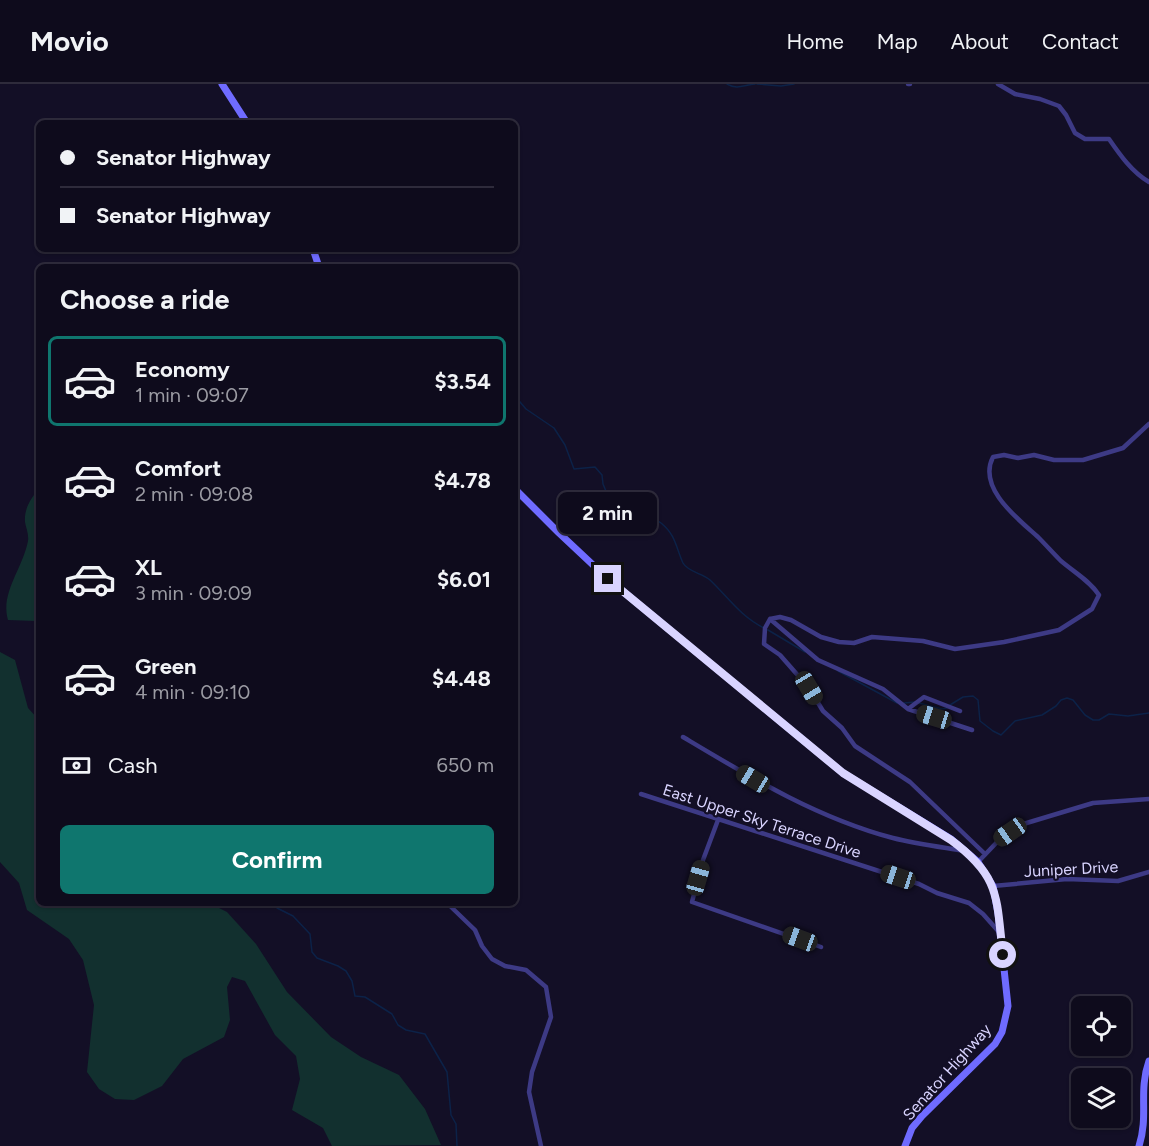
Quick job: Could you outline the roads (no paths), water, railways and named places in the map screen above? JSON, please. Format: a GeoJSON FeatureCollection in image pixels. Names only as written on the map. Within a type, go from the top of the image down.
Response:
{"type":"FeatureCollection","features":[{"type":"Feature","properties":{"kind":"street"},"geometry":{"type":"LineString","coordinates":[[222,84],[245,120]]}},
{"type":"Feature","properties":{"kind":"street"},"geometry":{"type":"LineString","coordinates":[[998,84],[1015,94],[1059,106],[1075,133],[1085,139],[1109,139],[1124,160],[1140,177],[1149,182]]}},
{"type":"Feature","properties":{"kind":"street"},"geometry":{"type":"LineString","coordinates":[[985,854],[910,782],[855,746],[842,728],[823,711],[809,688],[780,655],[764,644],[765,628],[770,619],[780,617],[791,620],[821,637],[838,642],[854,643],[872,637],[923,641],[955,649],[1004,642],[1059,630],[1092,609],[1099,595],[1094,587],[1061,561],[1001,504],[993,485],[989,465],[993,457],[1004,455],[1018,458],[1034,455],[1054,460],[1083,460],[1122,448],[1149,424]]}},
{"type":"Feature","properties":{"kind":"street","name":"Senator Highway"},"geometry":{"type":"LineString","coordinates":[[518,492],[608,579],[818,753],[843,773],[968,852],[978,862],[993,886],[1008,1006],[1002,1032],[995,1044],[922,1116],[912,1128],[905,1146]]}},
{"type":"Feature","properties":{"kind":"street"},"geometry":{"type":"LineString","coordinates":[[770,619],[818,660],[883,689],[908,709],[972,730]]}},
{"type":"Feature","properties":{"kind":"street"},"geometry":{"type":"LineString","coordinates":[[908,709],[924,697],[960,711]]}},
{"type":"Feature","properties":{"kind":"street"},"geometry":{"type":"LineString","coordinates":[[683,737],[753,779],[824,815],[893,838],[968,852]]}},
{"type":"Feature","properties":{"kind":"street","name":"East Upper Sky Terrace Drive"},"geometry":{"type":"LineString","coordinates":[[641,794],[919,884],[937,893],[969,903],[983,914],[1000,934]]}},
{"type":"Feature","properties":{"kind":"street"},"geometry":{"type":"LineString","coordinates":[[978,862],[999,840],[1020,825],[1092,803],[1149,799]]}},
{"type":"Feature","properties":{"kind":"street"},"geometry":{"type":"LineString","coordinates":[[718,820],[703,860],[692,902],[821,947]]}},
{"type":"Feature","properties":{"kind":"street","name":"Juniper Drive"},"geometry":{"type":"LineString","coordinates":[[993,886],[1067,879],[1118,881],[1149,872]]}},
{"type":"Feature","properties":{"kind":"street"},"geometry":{"type":"LineString","coordinates":[[450,906],[475,930],[482,946],[492,959],[505,966],[526,970],[546,987],[551,1017],[532,1072],[529,1092],[541,1146]]}},
{"type":"Feature","properties":{"kind":"street"},"geometry":{"type":"LineString","coordinates":[[1139,1146],[1146,1127],[1144,1086],[1149,1061]]}},
{"type":"Feature","properties":{"kind":"waterway"},"geometry":{"type":"LineString","coordinates":[[727,84],[737,87],[755,84]]}},
{"type":"Feature","properties":{"kind":"waterway"},"geometry":{"type":"LineString","coordinates":[[757,84],[781,86],[794,84]]}},
{"type":"Feature","properties":{"kind":"waterway"},"geometry":{"type":"LineString","coordinates":[[518,400],[526,409],[554,428],[565,445],[574,469],[595,467],[602,475],[608,496],[661,523],[673,537],[685,566],[710,580],[741,612],[764,628]]}},
{"type":"Feature","properties":{"kind":"waterway"},"geometry":{"type":"LineString","coordinates":[[768,630],[805,652]]}},
{"type":"Feature","properties":{"kind":"waterway"},"geometry":{"type":"LineString","coordinates":[[838,671],[897,703]]}},
{"type":"Feature","properties":{"kind":"waterway"},"geometry":{"type":"LineString","coordinates":[[950,705],[963,697],[973,696],[978,700],[980,721],[1001,735],[1015,721],[1042,715],[1067,698],[1073,700],[1085,715],[1093,720],[1099,720],[1109,714],[1128,716],[1149,713]]}},
{"type":"Feature","properties":{"kind":"waterway"},"geometry":{"type":"LineString","coordinates":[[904,703],[915,702]]}},
{"type":"Feature","properties":{"kind":"waterway"},"geometry":{"type":"LineString","coordinates":[[919,703],[942,709],[947,708]]}},
{"type":"Feature","properties":{"kind":"waterway"},"geometry":{"type":"LineString","coordinates":[[277,906],[277,908],[293,916],[310,934],[312,952],[317,958],[346,971],[352,981],[355,996],[365,997],[392,1014],[398,1025],[406,1030],[425,1034],[447,1072],[451,1115],[456,1124],[457,1146]]}}]}
